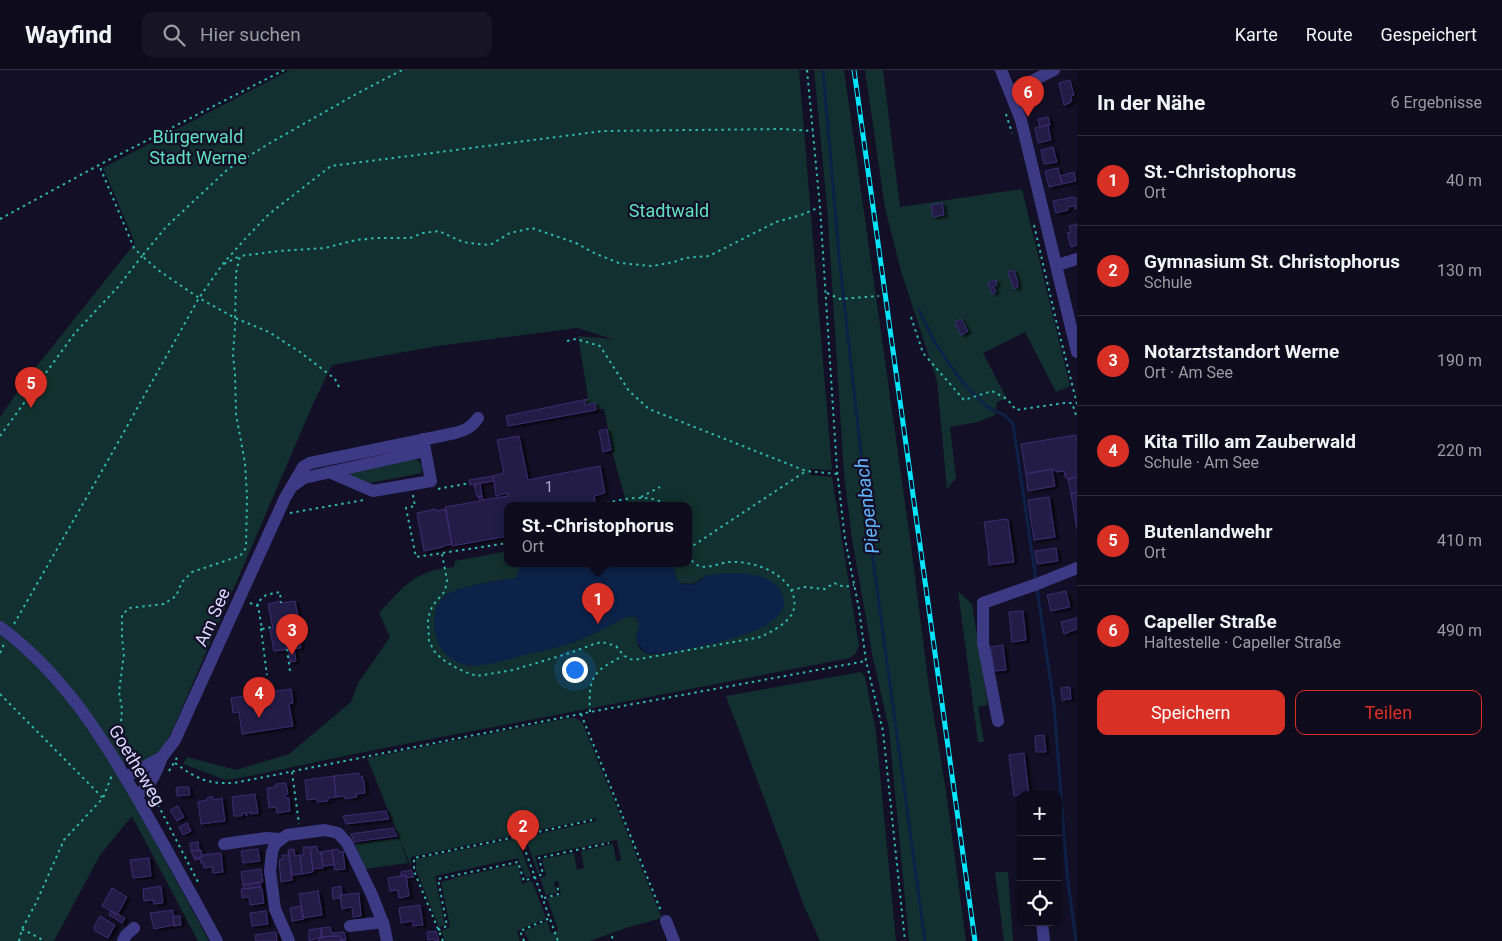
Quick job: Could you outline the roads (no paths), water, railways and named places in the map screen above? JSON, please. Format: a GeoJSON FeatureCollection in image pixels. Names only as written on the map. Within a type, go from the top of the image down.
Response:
{"type":"FeatureCollection","features":[{"type":"Feature","properties":{"kind":"street"},"geometry":{"type":"LineString","coordinates":[[1000,70],[1021,120],[1077,352]]}},
{"type":"Feature","properties":{"kind":"street"},"geometry":{"type":"LineString","coordinates":[[1010,92],[1054,70]]}},
{"type":"Feature","properties":{"kind":"street"},"geometry":{"type":"LineString","coordinates":[[1056,265],[1077,259]]}},
{"type":"Feature","properties":{"kind":"street","name":"Am See"},"geometry":{"type":"LineString","coordinates":[[290,489],[304,478],[424,445],[465,430],[474,424],[478,418]]}},
{"type":"Feature","properties":{"kind":"street"},"geometry":{"type":"LineString","coordinates":[[329,472],[373,490],[431,480],[424,445]]}},
{"type":"Feature","properties":{"kind":"street","name":"Am See"},"geometry":{"type":"LineString","coordinates":[[136,796],[144,791],[154,778],[162,757],[174,740],[285,498],[303,467],[310,463],[424,445]]}},
{"type":"Feature","properties":{"kind":"street"},"geometry":{"type":"LineString","coordinates":[[998,721],[983,642],[983,603],[1077,568]]}},
{"type":"Feature","properties":{"kind":"street","name":"Goetheweg"},"geometry":{"type":"LineString","coordinates":[[4,630],[60,682],[82,710],[126,777],[217,941]]}},
{"type":"Feature","properties":{"kind":"street","name":"Am See"},"geometry":{"type":"LineString","coordinates":[[126,777],[162,757]]}},
{"type":"Feature","properties":{"kind":"street"},"geometry":{"type":"LineString","coordinates":[[289,941],[275,909],[270,871],[272,852],[275,844],[287,835],[325,830],[342,836],[353,853],[383,922],[387,941]]}},
{"type":"Feature","properties":{"kind":"street"},"geometry":{"type":"LineString","coordinates":[[224,844],[266,838],[280,839]]}},
{"type":"Feature","properties":{"kind":"street"},"geometry":{"type":"LineString","coordinates":[[666,921],[674,941]]}},
{"type":"Feature","properties":{"kind":"street"},"geometry":{"type":"LineString","coordinates":[[350,926],[383,922]]}},
{"type":"Feature","properties":{"kind":"street"},"geometry":{"type":"LineString","coordinates":[[1042,926],[1044,941]]}},
{"type":"Feature","properties":{"kind":"street"},"geometry":{"type":"LineString","coordinates":[[123,941],[126,935],[134,928]]}},
{"type":"Feature","properties":{"kind":"water"},"geometry":{"type":"Polygon","coordinates":[[[520,567],[674,567],[675,576],[678,581],[689,585],[698,582],[707,575],[728,573],[750,574],[770,581],[778,587],[784,599],[784,605],[781,612],[775,618],[765,626],[752,632],[738,637],[670,652],[646,653],[637,643],[639,622],[636,617],[632,616],[572,643],[499,662],[468,665],[459,663],[446,654],[437,640],[434,624],[437,606],[440,601],[446,595],[460,589],[516,578],[520,567]]]}},
{"type":"Feature","properties":{"kind":"waterway","name":"Piepenbach"},"geometry":{"type":"LineString","coordinates":[[823,70],[839,256],[872,552],[925,941]]}},
{"type":"Feature","properties":{"kind":"waterway"},"geometry":{"type":"LineString","coordinates":[[919,310],[935,343],[962,382],[986,406],[1003,414],[1013,424],[1036,580]]}},
{"type":"Feature","properties":{"kind":"waterway"},"geometry":{"type":"LineString","coordinates":[[1037,588],[1054,705],[1067,874],[1076,941]]}},
{"type":"Feature","properties":{"kind":"railway"},"geometry":{"type":"LineString","coordinates":[[854,70],[975,941]]}},
{"type":"Feature","properties":{"kind":"place","name":"Capeller Straße"},"geometry":{"type":"Point","coordinates":[1028,117]}},
{"type":"Feature","properties":{"kind":"place","name":"Butenlandwehr"},"geometry":{"type":"Point","coordinates":[31,408]}},
{"type":"Feature","properties":{"kind":"place","name":"St.-Christophorus"},"geometry":{"type":"Point","coordinates":[598,624]}},
{"type":"Feature","properties":{"kind":"place","name":"Notarztstandort Werne"},"geometry":{"type":"Point","coordinates":[292,655]}},
{"type":"Feature","properties":{"kind":"place","name":"Kita Tillo am Zauberwald"},"geometry":{"type":"Point","coordinates":[259,718]}},
{"type":"Feature","properties":{"kind":"place","name":"Gymnasium St. Christophorus"},"geometry":{"type":"Point","coordinates":[523,851]}},
{"type":"Feature","properties":{"kind":"park label","name":"Bürgerwald Stadt Werne"},"geometry":{"type":"Point","coordinates":[198,146]}},
{"type":"Feature","properties":{"kind":"park label","name":"Stadtwald"},"geometry":{"type":"Point","coordinates":[669,210]}}]}
